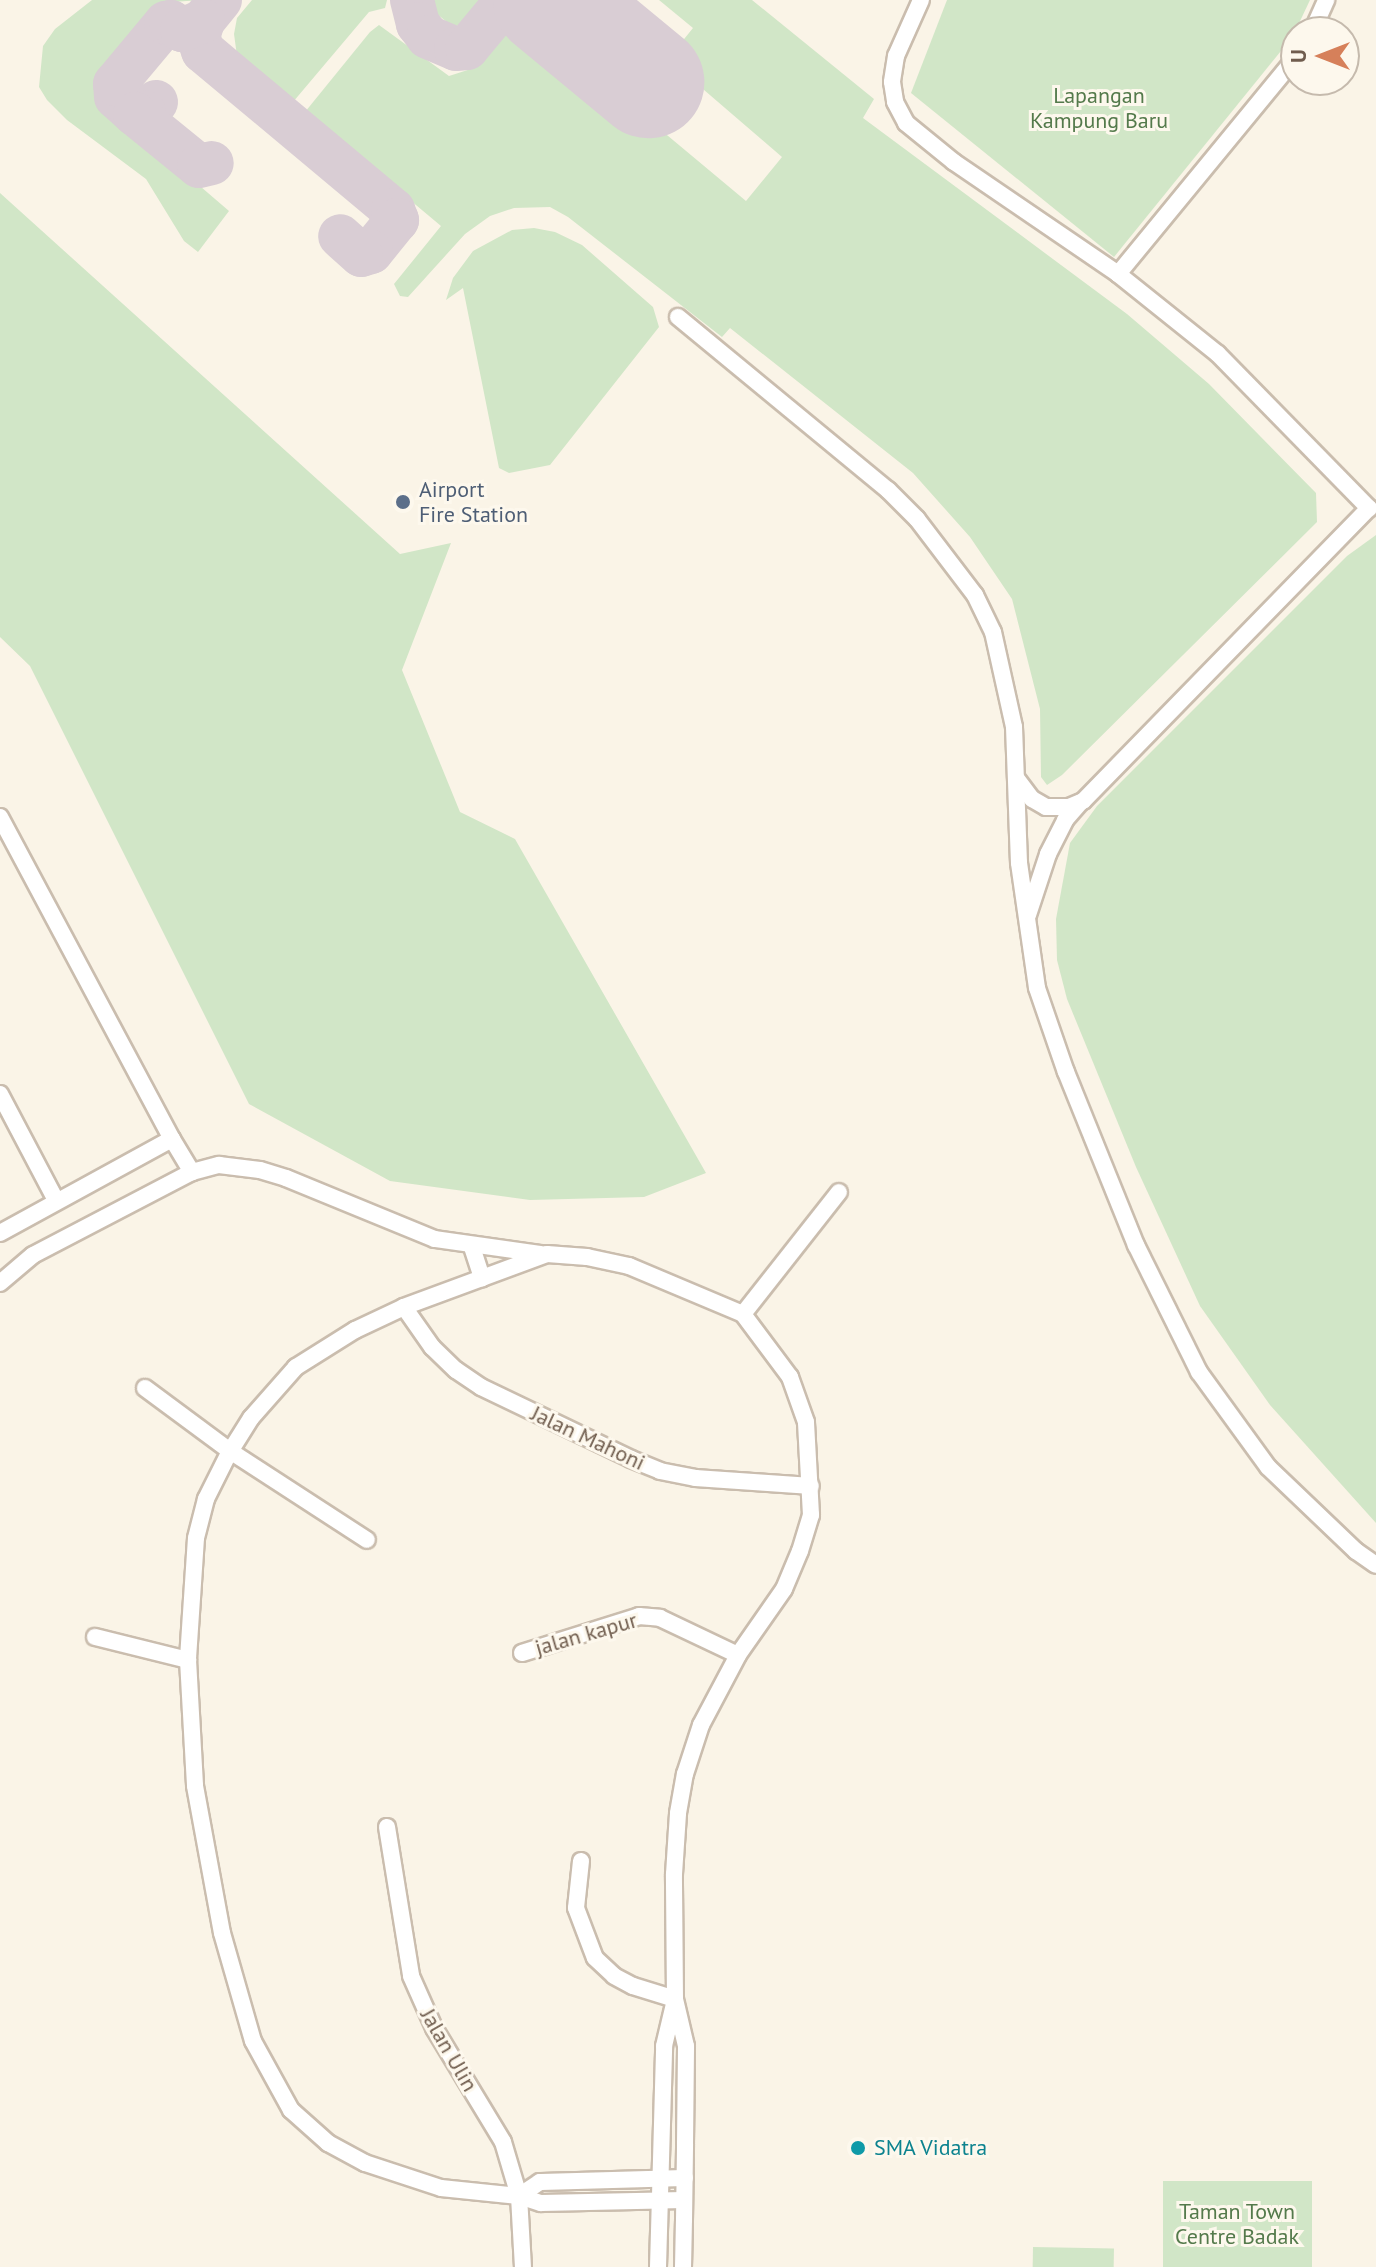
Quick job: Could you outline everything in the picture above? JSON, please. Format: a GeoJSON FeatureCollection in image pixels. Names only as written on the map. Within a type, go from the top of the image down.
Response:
{"type":"FeatureCollection","features":[{"type":"Feature","properties":{"kind":"street"},"geometry":{"type":"LineString","coordinates":[[921,0],[896,56],[892,82],[895,102],[906,123],[954,162],[1118,274],[1218,354],[1369,508],[1065,820],[1048,854],[1026,924]]}},
{"type":"Feature","properties":{"kind":"street"},"geometry":{"type":"LineString","coordinates":[[1118,274],[1280,77]]}},
{"type":"Feature","properties":{"kind":"street"},"geometry":{"type":"LineString","coordinates":[[678,317],[888,490],[917,519],[975,595],[993,632],[1014,727],[1026,924],[1037,988],[1066,1072],[1136,1245],[1199,1372],[1268,1467],[1356,1551],[1376,1565]]}},
{"type":"Feature","properties":{"kind":"street"},"geometry":{"type":"LineString","coordinates":[[1016,777],[1032,799],[1046,807],[1069,807],[1083,801]]}},
{"type":"Feature","properties":{"kind":"street"},"geometry":{"type":"LineString","coordinates":[[0,817],[192,1172]]}},
{"type":"Feature","properties":{"kind":"street"},"geometry":{"type":"LineString","coordinates":[[0,1094],[56,1200]]}},
{"type":"Feature","properties":{"kind":"street"},"geometry":{"type":"LineString","coordinates":[[0,1233],[172,1139]]}},
{"type":"Feature","properties":{"kind":"street"},"geometry":{"type":"LineString","coordinates":[[0,1283],[33,1255],[192,1172],[219,1165],[260,1170],[435,1239],[472,1247],[587,1257],[629,1266],[743,1314],[790,1377],[806,1422],[811,1515],[784,1589],[738,1655],[701,1725],[685,1774],[674,1874],[675,1999],[686,2046],[683,2267]]}},
{"type":"Feature","properties":{"kind":"street"},"geometry":{"type":"LineString","coordinates":[[743,1314],[839,1192]]}},
{"type":"Feature","properties":{"kind":"street"},"geometry":{"type":"LineString","coordinates":[[472,1247],[482,1278]]}},
{"type":"Feature","properties":{"kind":"street"},"geometry":{"type":"LineString","coordinates":[[547,1254],[404,1307],[342,1337],[296,1367],[273,1389],[230,1451],[206,1499],[196,1538],[188,1660],[195,1786],[222,1933],[253,2041],[291,2110],[328,2143],[365,2163],[441,2188],[519,2196],[541,2203],[684,2200]]}},
{"type":"Feature","properties":{"kind":"street","name":"Jalan Mahoni"},"geometry":{"type":"LineString","coordinates":[[404,1307],[432,1347],[456,1370],[481,1387],[631,1459],[660,1471],[696,1478],[811,1486]]}},
{"type":"Feature","properties":{"kind":"street"},"geometry":{"type":"LineString","coordinates":[[145,1388],[230,1451],[367,1540]]}},
{"type":"Feature","properties":{"kind":"street","name":"jalan kapur"},"geometry":{"type":"LineString","coordinates":[[522,1653],[639,1616],[660,1618],[738,1655]]}},
{"type":"Feature","properties":{"kind":"street"},"geometry":{"type":"LineString","coordinates":[[95,1637],[188,1660]]}},
{"type":"Feature","properties":{"kind":"street","name":"Jalan Ulin"},"geometry":{"type":"LineString","coordinates":[[387,1827],[404,1949],[416,1989],[434,2028],[503,2142],[519,2196],[523,2267]]}},
{"type":"Feature","properties":{"kind":"street"},"geometry":{"type":"LineString","coordinates":[[581,1861],[576,1908],[595,1958],[614,1976],[633,1986],[675,1999]]}},
{"type":"Feature","properties":{"kind":"street"},"geometry":{"type":"LineString","coordinates":[[658,2267],[664,2046],[675,1999]]}},
{"type":"Feature","properties":{"kind":"street"},"geometry":{"type":"LineString","coordinates":[[519,2196],[540,2182],[685,2178]]}},
{"type":"Feature","properties":{"kind":"green space"},"geometry":{"type":"Polygon","coordinates":[[[92,0],[202,0],[172,2],[95,96],[229,211],[198,252],[184,241],[146,179],[67,120],[39,87],[43,46],[55,29],[92,0]]]}},
{"type":"Feature","properties":{"kind":"green space"},"geometry":{"type":"Polygon","coordinates":[[[252,0],[387,0],[385,8],[369,12],[293,102],[237,56],[234,34],[237,18],[252,0]]]}},
{"type":"Feature","properties":{"kind":"green space"},"geometry":{"type":"Polygon","coordinates":[[[433,0],[483,0],[471,21],[453,27],[437,14],[433,0]]]}},
{"type":"Feature","properties":{"kind":"green space"},"geometry":{"type":"Polygon","coordinates":[[[659,0],[752,0],[874,99],[863,118],[1127,314],[1209,384],[1316,493],[1317,522],[1062,775],[1047,785],[1041,777],[1040,709],[1012,599],[970,537],[913,473],[730,328],[722,337],[568,217],[550,207],[514,208],[490,216],[465,234],[408,297],[400,296],[394,284],[441,226],[305,112],[379,25],[449,76],[474,68],[522,14],[746,201],[782,157],[668,59],[693,28],[659,0]]]}},
{"type":"Feature","properties":{"kind":"green space","name":"Lapangan Kampung Baru"},"geometry":{"type":"Polygon","coordinates":[[[947,0],[1310,0],[1302,16],[1280,16],[1280,52],[1114,257],[911,93],[947,0]]]}},
{"type":"Feature","properties":{"kind":"green space"},"geometry":{"type":"Polygon","coordinates":[[[0,193],[400,554],[451,543],[402,670],[460,812],[515,839],[706,1173],[644,1197],[530,1200],[390,1181],[249,1104],[30,666],[0,637],[0,193]]]}},
{"type":"Feature","properties":{"kind":"green space"},"geometry":{"type":"Polygon","coordinates":[[[534,228],[555,232],[582,245],[653,307],[659,327],[550,465],[509,473],[499,468],[463,288],[446,300],[453,278],[473,251],[512,230],[534,228]]]}},
{"type":"Feature","properties":{"kind":"green space"},"geometry":{"type":"Polygon","coordinates":[[[1376,535],[1376,1523],[1270,1405],[1200,1306],[1136,1167],[1067,999],[1057,960],[1056,919],[1070,843],[1097,806],[1347,556],[1376,535]]]}},
{"type":"Feature","properties":{"kind":"green space","name":"Taman Town Centre Badak"},"geometry":{"type":"Polygon","coordinates":[[[1163,2181],[1312,2181],[1312,2267],[1163,2267],[1163,2181]]]}},
{"type":"Feature","properties":{"kind":"green space"},"geometry":{"type":"Polygon","coordinates":[[[1033,2247],[1114,2248],[1114,2267],[1033,2267],[1033,2247]]]}},
{"type":"Feature","properties":{"kind":"taxiway"},"geometry":{"type":"LineString","coordinates":[[220,0],[203,21],[198,37],[203,51],[393,210],[397,220],[371,252],[361,255],[340,236]]}},
{"type":"Feature","properties":{"kind":"taxiway"},"geometry":{"type":"LineString","coordinates":[[412,0],[418,24],[428,37],[456,49],[467,48],[507,0]]}},
{"type":"Feature","properties":{"kind":"taxiway"},"geometry":{"type":"LineString","coordinates":[[156,102],[144,112],[135,114],[116,97],[115,84],[166,23],[171,22],[182,30],[203,21]]}},
{"type":"Feature","properties":{"kind":"taxiway"},"geometry":{"type":"LineString","coordinates":[[135,114],[199,166],[212,163]]}},
{"type":"Feature","properties":{"kind":"runway"},"geometry":{"type":"LineString","coordinates":[[549,0],[648,82]]}},
{"type":"Feature","properties":{"kind":"place","name":"Airport Fire Station"},"geometry":{"type":"Point","coordinates":[403,502]}},
{"type":"Feature","properties":{"kind":"place","name":"SMA Vidatra"},"geometry":{"type":"Point","coordinates":[858,2148]}}]}
